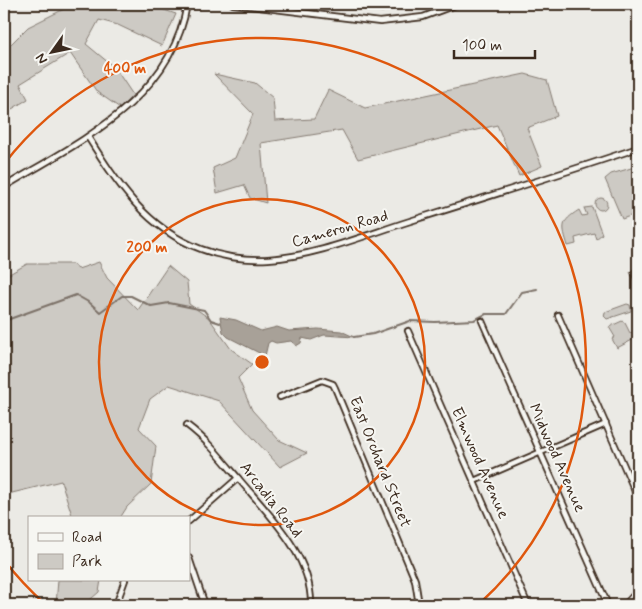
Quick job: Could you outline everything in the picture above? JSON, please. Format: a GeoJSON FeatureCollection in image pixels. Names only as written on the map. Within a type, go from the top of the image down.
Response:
{"type":"FeatureCollection","features":[{"type":"Feature","properties":{"kind":"main road"},"geometry":{"type":"LineString","coordinates":[[627,605],[638,593]]}},
{"type":"Feature","properties":{"kind":"street"},"geometry":{"type":"LineString","coordinates":[[4,187],[88,137],[125,110],[149,86],[172,49],[187,4]]}},
{"type":"Feature","properties":{"kind":"street"},"geometry":{"type":"LineString","coordinates":[[233,4],[380,22],[423,17],[458,4]]}},
{"type":"Feature","properties":{"kind":"street","name":"Cameron Road"},"geometry":{"type":"LineString","coordinates":[[88,137],[127,196],[158,226],[199,248],[227,256],[253,259],[285,257],[344,242],[638,148]]}},
{"type":"Feature","properties":{"kind":"street"},"geometry":{"type":"LineString","coordinates":[[558,315],[638,498]]}},
{"type":"Feature","properties":{"kind":"street","name":"Midwood Avenue"},"geometry":{"type":"LineString","coordinates":[[482,321],[608,605]]}},
{"type":"Feature","properties":{"kind":"street","name":"Elmwood Avenue"},"geometry":{"type":"LineString","coordinates":[[408,331],[528,605]]}},
{"type":"Feature","properties":{"kind":"street","name":"East Orchard Street"},"geometry":{"type":"LineString","coordinates":[[280,397],[322,380],[333,384],[336,388],[416,580],[418,605]]}},
{"type":"Feature","properties":{"kind":"street"},"geometry":{"type":"LineString","coordinates":[[474,482],[606,424]]}},
{"type":"Feature","properties":{"kind":"street","name":"Arcadia Road"},"geometry":{"type":"LineString","coordinates":[[187,425],[206,440],[286,535],[309,585],[311,605]]}},
{"type":"Feature","properties":{"kind":"street"},"geometry":{"type":"LineString","coordinates":[[190,520],[238,478]]}},
{"type":"Feature","properties":{"kind":"street"},"geometry":{"type":"LineString","coordinates":[[190,561],[205,605]]}},
{"type":"Feature","properties":{"kind":"street"},"geometry":{"type":"LineString","coordinates":[[116,605],[124,582]]}},
{"type":"Feature","properties":{"kind":"green space"},"geometry":{"type":"Polygon","coordinates":[[[74,4],[146,4],[176,14],[162,46],[118,25],[99,20],[86,44],[115,68],[133,95],[120,108],[97,92],[70,53],[20,84],[28,99],[4,114],[4,51],[28,27],[74,4]]]}},
{"type":"Feature","properties":{"kind":"green space"},"geometry":{"type":"Polygon","coordinates":[[[367,4],[383,4],[383,12],[367,10],[367,4]]]}},
{"type":"Feature","properties":{"kind":"green space"},"geometry":{"type":"Polygon","coordinates":[[[214,74],[255,83],[273,98],[275,121],[314,119],[328,90],[365,108],[525,74],[547,80],[557,116],[527,128],[542,166],[519,176],[497,125],[358,159],[342,130],[261,143],[266,203],[250,198],[244,185],[217,193],[213,168],[235,158],[253,114],[214,74]]]}},
{"type":"Feature","properties":{"kind":"green space"},"geometry":{"type":"Polygon","coordinates":[[[638,166],[638,213],[622,219],[605,179],[611,174],[638,166]]]}},
{"type":"Feature","properties":{"kind":"green space"},"geometry":{"type":"Polygon","coordinates":[[[599,198],[603,198],[607,204],[603,210],[599,210],[595,206],[595,202],[599,198]]]}},
{"type":"Feature","properties":{"kind":"green space"},"geometry":{"type":"Polygon","coordinates":[[[592,207],[602,234],[596,239],[594,233],[575,238],[576,244],[568,246],[564,229],[566,221],[579,210],[582,216],[587,215],[584,208],[592,207]]]}},
{"type":"Feature","properties":{"kind":"green space"},"geometry":{"type":"Polygon","coordinates":[[[99,262],[107,278],[138,310],[168,266],[187,282],[189,304],[209,318],[231,349],[252,364],[238,378],[252,410],[279,440],[307,453],[280,467],[219,401],[169,385],[150,399],[139,428],[156,446],[151,484],[127,507],[121,516],[72,516],[61,481],[4,495],[4,277],[27,264],[72,264],[78,269],[99,262]]]}},
{"type":"Feature","properties":{"kind":"green space"},"geometry":{"type":"Polygon","coordinates":[[[627,304],[630,305],[631,311],[607,319],[604,316],[605,312],[627,304]]]}},
{"type":"Feature","properties":{"kind":"green space"},"geometry":{"type":"Polygon","coordinates":[[[622,321],[630,333],[638,330],[638,337],[617,348],[612,339],[615,337],[609,327],[622,321]]]}},
{"type":"Feature","properties":{"kind":"green space"},"geometry":{"type":"Polygon","coordinates":[[[58,582],[101,582],[99,592],[84,605],[56,605],[58,582]]]}},
{"type":"Feature","properties":{"kind":"shaded area"},"geometry":{"type":"Polygon","coordinates":[[[638,265],[638,283],[635,282],[630,272],[638,265]]]}},
{"type":"Feature","properties":{"kind":"shaded area"},"geometry":{"type":"Polygon","coordinates":[[[220,317],[236,320],[261,331],[277,327],[289,331],[318,329],[341,331],[354,337],[324,335],[311,340],[302,338],[301,343],[296,346],[291,341],[276,343],[271,341],[268,343],[265,356],[228,337],[223,332],[220,317]]]}},
{"type":"Feature","properties":{"kind":"waterway"},"geometry":{"type":"LineString","coordinates":[[354,337],[373,334],[410,321],[474,320],[486,314],[506,314],[522,292],[537,289]]}},
{"type":"Feature","properties":{"kind":"waterway"},"geometry":{"type":"LineString","coordinates":[[4,321],[76,295],[90,303],[100,312],[122,296],[131,296],[151,306],[169,303],[204,310],[211,320],[220,323]]}}]}
